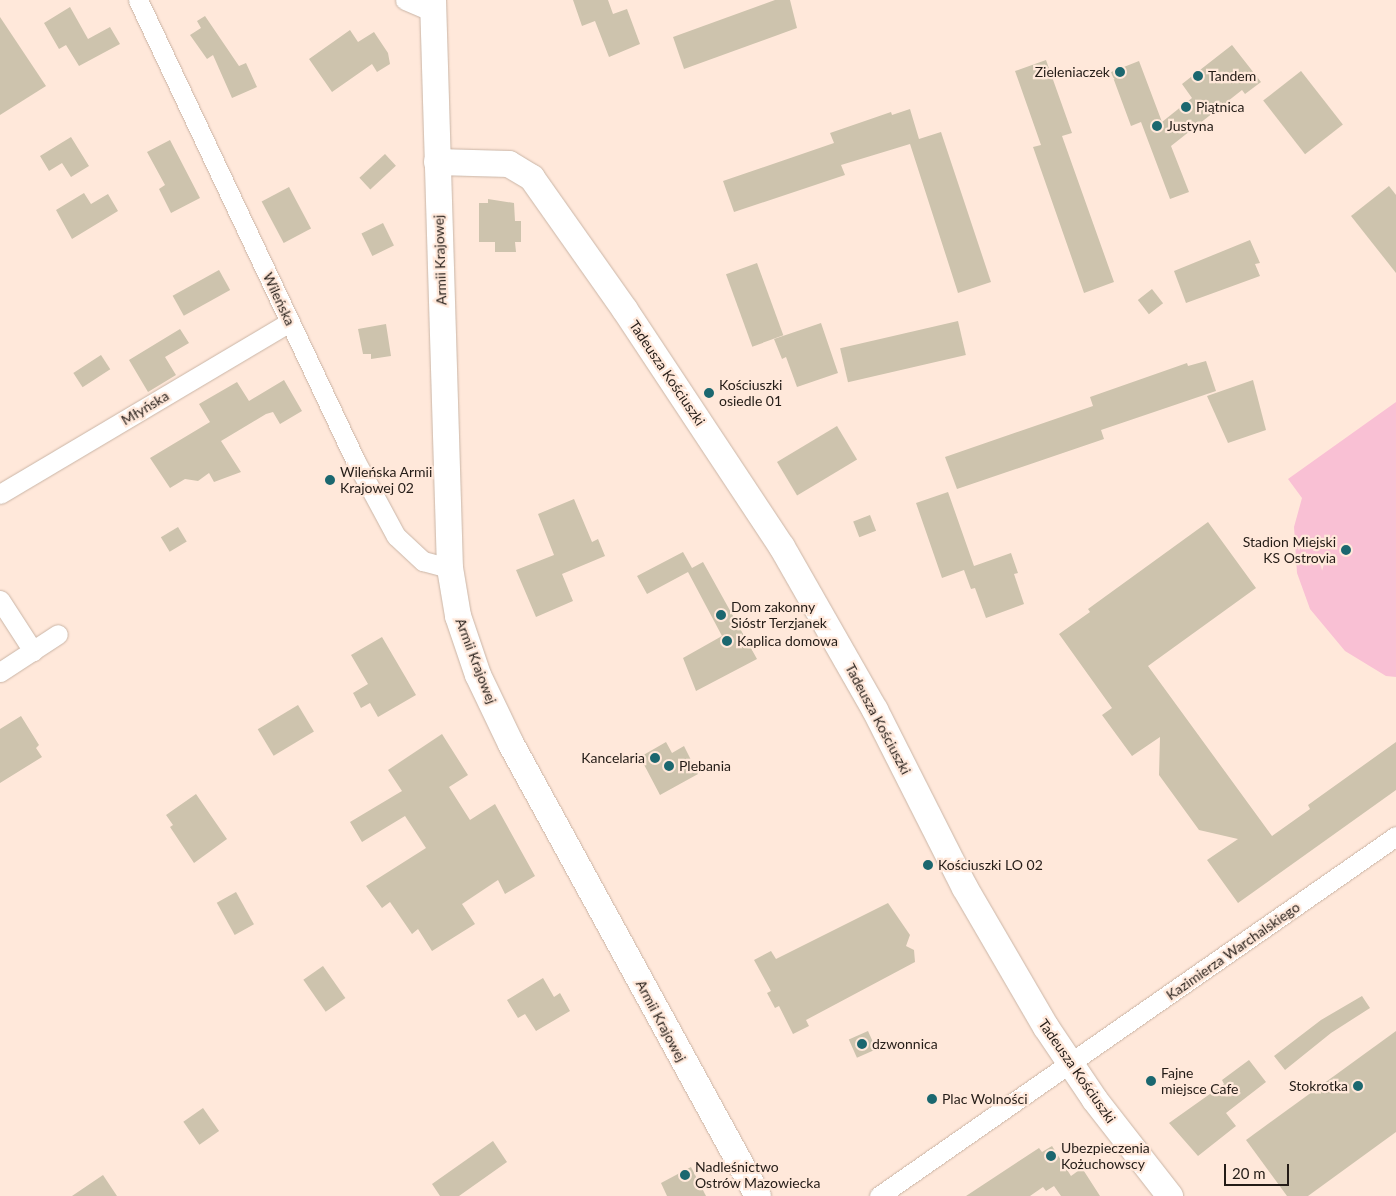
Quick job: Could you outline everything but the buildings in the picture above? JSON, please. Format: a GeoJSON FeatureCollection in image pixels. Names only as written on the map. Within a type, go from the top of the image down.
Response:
{"type":"FeatureCollection","features":[{"type":"Feature","properties":{"kind":"street","name":"Wileńska"},"geometry":{"type":"LineString","coordinates":[[138,0],[355,460],[396,536],[423,561],[450,568]]}},
{"type":"Feature","properties":{"kind":"street"},"geometry":{"type":"LineString","coordinates":[[405,0],[433,6]]}},
{"type":"Feature","properties":{"kind":"street","name":"Armii Krajowej"},"geometry":{"type":"LineString","coordinates":[[433,6],[450,568],[467,644],[511,744],[758,1196]]}},
{"type":"Feature","properties":{"kind":"street","name":"Tadeusza Kościuszki"},"geometry":{"type":"LineString","coordinates":[[437,162],[509,164],[532,178],[625,310],[782,547],[875,710],[965,888],[1009,968],[1070,1065],[1170,1196]]}},
{"type":"Feature","properties":{"kind":"street","name":"Młyńska"},"geometry":{"type":"LineString","coordinates":[[0,494],[290,322]]}},
{"type":"Feature","properties":{"kind":"street"},"geometry":{"type":"LineString","coordinates":[[0,600],[33,651]]}},
{"type":"Feature","properties":{"kind":"street"},"geometry":{"type":"LineString","coordinates":[[0,672],[58,634]]}},
{"type":"Feature","properties":{"kind":"street","name":"Kazimierza Warchalskiego"},"geometry":{"type":"LineString","coordinates":[[879,1196],[1070,1065],[1396,836]]}},
{"type":"Feature","properties":{"kind":"shaded area","name":"Stadion Miejski KS Ostrovia"},"geometry":{"type":"Polygon","coordinates":[[[1396,402],[1396,677],[1386,676],[1345,651],[1310,609],[1297,573],[1294,527],[1302,498],[1288,479],[1396,402]]]}},
{"type":"Feature","properties":{"kind":"place","name":"Zieleniaczek"},"geometry":{"type":"Point","coordinates":[1120,72]}},
{"type":"Feature","properties":{"kind":"place","name":"Tandem"},"geometry":{"type":"Point","coordinates":[1198,76]}},
{"type":"Feature","properties":{"kind":"place","name":"Piątnica"},"geometry":{"type":"Point","coordinates":[1186,107]}},
{"type":"Feature","properties":{"kind":"place","name":"Justyna"},"geometry":{"type":"Point","coordinates":[1157,126]}},
{"type":"Feature","properties":{"kind":"place","name":"Kościuszki osiedle 01"},"geometry":{"type":"Point","coordinates":[709,393]}},
{"type":"Feature","properties":{"kind":"place","name":"Wileńska Armii Krajowej 02"},"geometry":{"type":"Point","coordinates":[330,480]}},
{"type":"Feature","properties":{"kind":"place","name":"Stadion Miejski KS Ostrovia"},"geometry":{"type":"Point","coordinates":[1346,550]}},
{"type":"Feature","properties":{"kind":"place","name":"Dom zakonny Sióstr Terzjanek"},"geometry":{"type":"Point","coordinates":[721,615]}},
{"type":"Feature","properties":{"kind":"place","name":"Kaplica domowa"},"geometry":{"type":"Point","coordinates":[727,641]}},
{"type":"Feature","properties":{"kind":"place","name":"Kancelaria"},"geometry":{"type":"Point","coordinates":[655,758]}},
{"type":"Feature","properties":{"kind":"place","name":"Plebania"},"geometry":{"type":"Point","coordinates":[669,766]}},
{"type":"Feature","properties":{"kind":"place","name":"Kościuszki LO 02"},"geometry":{"type":"Point","coordinates":[928,865]}},
{"type":"Feature","properties":{"kind":"place","name":"dzwonnica"},"geometry":{"type":"Point","coordinates":[862,1044]}},
{"type":"Feature","properties":{"kind":"place","name":"Fajne miejsce Cafe"},"geometry":{"type":"Point","coordinates":[1151,1081]}},
{"type":"Feature","properties":{"kind":"place","name":"Stokrotka"},"geometry":{"type":"Point","coordinates":[1358,1086]}},
{"type":"Feature","properties":{"kind":"place","name":"Plac Wolności"},"geometry":{"type":"Point","coordinates":[932,1099]}},
{"type":"Feature","properties":{"kind":"place","name":"Ubezpieczenia Kożuchowscy"},"geometry":{"type":"Point","coordinates":[1051,1156]}},
{"type":"Feature","properties":{"kind":"place","name":"Nadleśnictwo Ostrów Mazowiecka"},"geometry":{"type":"Point","coordinates":[685,1175]}}]}
